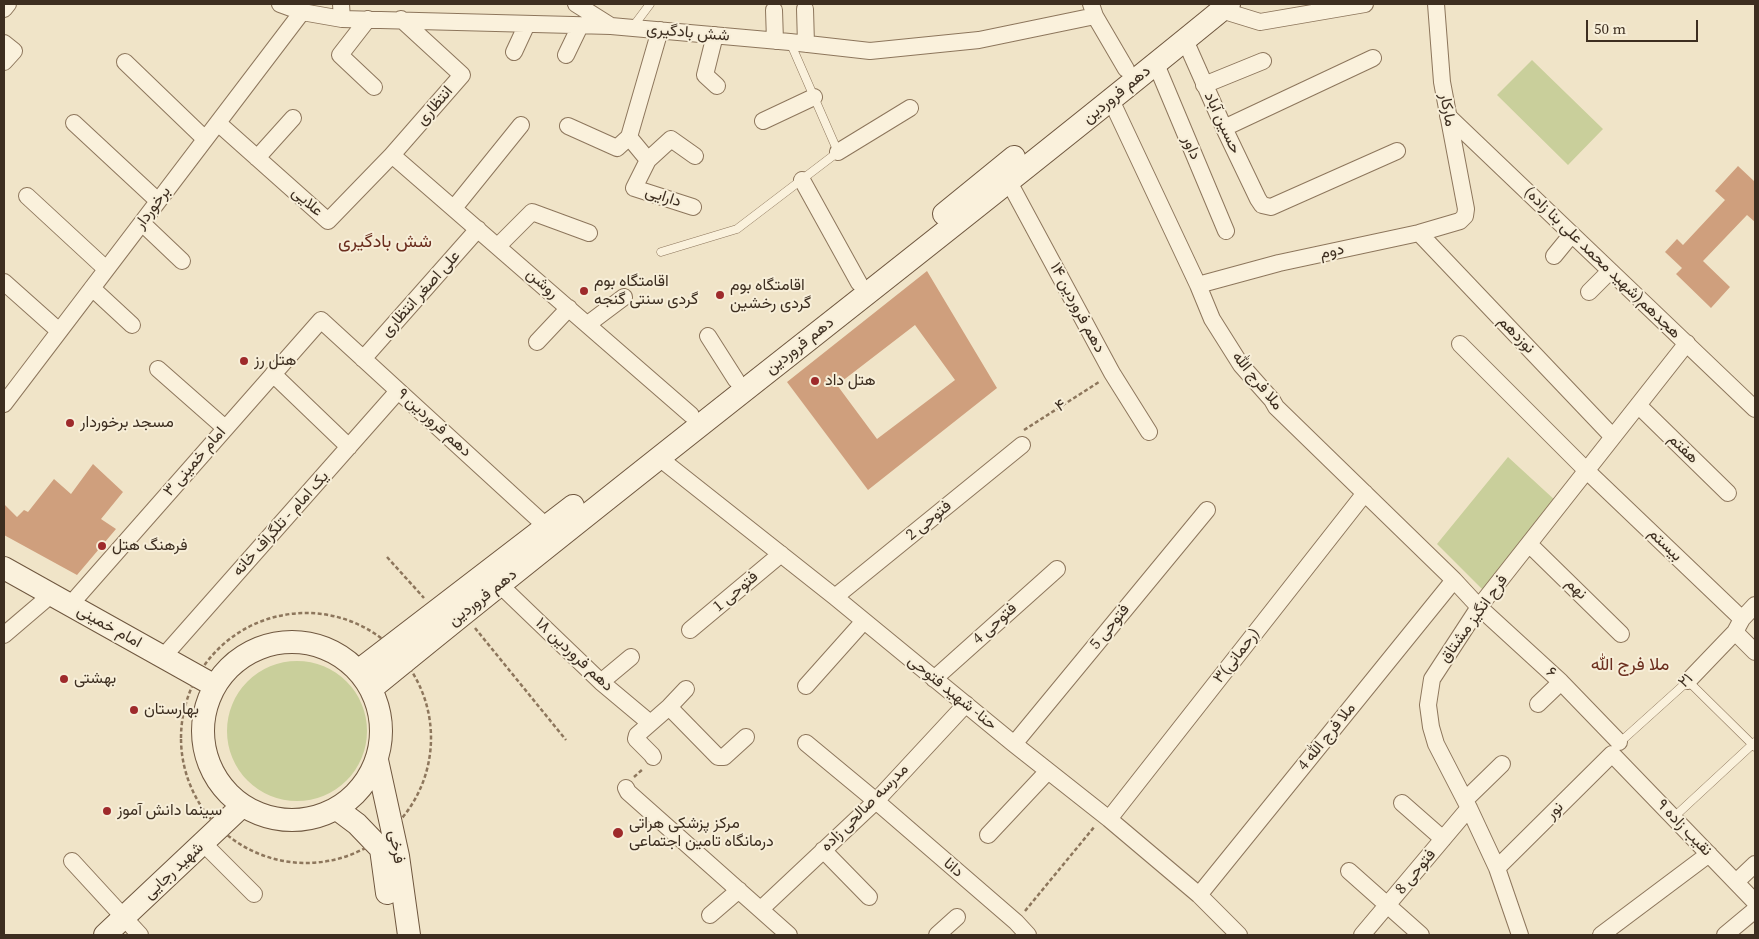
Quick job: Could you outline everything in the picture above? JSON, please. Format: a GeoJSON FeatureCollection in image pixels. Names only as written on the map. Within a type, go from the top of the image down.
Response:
{"type":"FeatureCollection","features":[{"type":"Feature","properties":{"kind":"main road","name":"دهم فروردین"},"geometry":{"type":"LineString","coordinates":[[358,671],[398,654],[462,614],[500,585],[658,457],[1009,182],[1156,64],[1185,40],[1219,6]]}},
{"type":"Feature","properties":{"kind":"main road","name":"دهم فروردین"},"geometry":{"type":"LineString","coordinates":[[371,689],[398,654],[437,612],[736,380],[1126,69],[1219,6]]}},
{"type":"Feature","properties":{"kind":"main road","name":"امام خمینی"},"geometry":{"type":"LineString","coordinates":[[4,568],[206,681]]}},
{"type":"Feature","properties":{"kind":"main road"},"geometry":{"type":"LineString","coordinates":[[283,642],[310,643],[337,653],[358,671],[371,689],[378,706],[381,742],[377,760],[368,780],[354,796],[337,809],[314,818],[289,821],[264,817],[242,806],[222,788],[209,764],[203,738],[206,681],[256,649],[283,642]]}},
{"type":"Feature","properties":{"kind":"main road","name":"فرخی"},"geometry":{"type":"LineString","coordinates":[[377,760],[393,828],[409,935]]}},
{"type":"Feature","properties":{"kind":"main road","name":"شهید رجایی"},"geometry":{"type":"LineString","coordinates":[[105,935],[242,806]]}},
{"type":"Feature","properties":{"kind":"main road","name":"فرخی"},"geometry":{"type":"LineString","coordinates":[[337,809],[357,824],[380,849],[393,935]]}},
{"type":"Feature","properties":{"kind":"street"},"geometry":{"type":"LineString","coordinates":[[4,9],[8,4]]}},
{"type":"Feature","properties":{"kind":"street","name":"شش بادگیری"},"geometry":{"type":"LineString","coordinates":[[280,4],[302,12],[341,11],[368,19],[611,26],[870,51],[979,40],[1093,10]]}},
{"type":"Feature","properties":{"kind":"street"},"geometry":{"type":"LineString","coordinates":[[576,4],[611,26]]}},
{"type":"Feature","properties":{"kind":"street"},"geometry":{"type":"LineString","coordinates":[[1219,6],[1260,22],[1365,4]]}},
{"type":"Feature","properties":{"kind":"street","name":"مارکار"},"geometry":{"type":"LineString","coordinates":[[1436,4],[1442,82],[1466,209],[1465,216]]}},
{"type":"Feature","properties":{"kind":"street"},"geometry":{"type":"LineString","coordinates":[[790,42],[805,9]]}},
{"type":"Feature","properties":{"kind":"street"},"geometry":{"type":"LineString","coordinates":[[774,10],[790,42]]}},
{"type":"Feature","properties":{"kind":"street"},"geometry":{"type":"LineString","coordinates":[[1093,10],[1126,69]]}},
{"type":"Feature","properties":{"kind":"street","name":"برخوردار"},"geometry":{"type":"LineString","coordinates":[[4,404],[302,12]]}},
{"type":"Feature","properties":{"kind":"street"},"geometry":{"type":"LineString","coordinates":[[368,19],[340,55],[374,87]]}},
{"type":"Feature","properties":{"kind":"street","name":"انتظاری"},"geometry":{"type":"LineString","coordinates":[[392,155],[462,75],[401,20]]}},
{"type":"Feature","properties":{"kind":"street"},"geometry":{"type":"LineString","coordinates":[[514,52],[527,24]]}},
{"type":"Feature","properties":{"kind":"street"},"geometry":{"type":"LineString","coordinates":[[566,55],[580,26]]}},
{"type":"Feature","properties":{"kind":"street"},"geometry":{"type":"LineString","coordinates":[[568,126],[617,148],[629,137],[660,30]]}},
{"type":"Feature","properties":{"kind":"street"},"geometry":{"type":"LineString","coordinates":[[715,35],[705,75],[717,86]]}},
{"type":"Feature","properties":{"kind":"street","name":"حسین آباد"},"geometry":{"type":"LineString","coordinates":[[1185,40],[1224,128],[1262,205],[1271,207],[1397,151]]}},
{"type":"Feature","properties":{"kind":"street"},"geometry":{"type":"LineString","coordinates":[[4,43],[14,51],[4,62]]}},
{"type":"Feature","properties":{"kind":"street"},"geometry":{"type":"LineString","coordinates":[[1224,128],[1373,58]]}},
{"type":"Feature","properties":{"kind":"street"},"geometry":{"type":"LineString","coordinates":[[1204,85],[1263,61]]}},
{"type":"Feature","properties":{"kind":"street"},"geometry":{"type":"LineString","coordinates":[[125,62],[205,139]]}},
{"type":"Feature","properties":{"kind":"street","name":"داور"},"geometry":{"type":"LineString","coordinates":[[1156,64],[1226,231]]}},
{"type":"Feature","properties":{"kind":"street"},"geometry":{"type":"LineString","coordinates":[[763,121],[814,97]]}},
{"type":"Feature","properties":{"kind":"street","name":"ملا فرج الله"},"geometry":{"type":"LineString","coordinates":[[1111,100],[1198,285],[1212,319],[1241,365],[1276,407],[1480,607]]}},
{"type":"Feature","properties":{"kind":"street"},"geometry":{"type":"LineString","coordinates":[[838,152],[910,108]]}},
{"type":"Feature","properties":{"kind":"street","name":"هجدهم(شهید محمد علی بنا زاده)"},"geometry":{"type":"LineString","coordinates":[[1448,116],[1755,410]]}},
{"type":"Feature","properties":{"kind":"street"},"geometry":{"type":"LineString","coordinates":[[257,158],[293,118]]}},
{"type":"Feature","properties":{"kind":"street"},"geometry":{"type":"LineString","coordinates":[[74,123],[158,201]]}},
{"type":"Feature","properties":{"kind":"street","name":"علایی"},"geometry":{"type":"LineString","coordinates":[[218,123],[328,220],[392,155]]}},
{"type":"Feature","properties":{"kind":"street"},"geometry":{"type":"LineString","coordinates":[[454,208],[521,126]]}},
{"type":"Feature","properties":{"kind":"street","name":"دارایی"},"geometry":{"type":"LineString","coordinates":[[629,137],[648,160],[634,188],[693,207]]}},
{"type":"Feature","properties":{"kind":"street"},"geometry":{"type":"LineString","coordinates":[[648,160],[671,139],[695,156]]}},
{"type":"Feature","properties":{"kind":"street","name":"روشن"},"geometry":{"type":"LineString","coordinates":[[392,155],[691,415]]}},
{"type":"Feature","properties":{"kind":"street"},"geometry":{"type":"LineString","coordinates":[[802,180],[859,283]]}},
{"type":"Feature","properties":{"kind":"street","name":"دهم فروردین ۱۴"},"geometry":{"type":"LineString","coordinates":[[1009,182],[1112,373],[1149,432]]}},
{"type":"Feature","properties":{"kind":"street"},"geometry":{"type":"LineString","coordinates":[[27,196],[106,269]]}},
{"type":"Feature","properties":{"kind":"street"},"geometry":{"type":"LineString","coordinates":[[498,246],[532,212],[589,233]]}},
{"type":"Feature","properties":{"kind":"street","name":"دوم"},"geometry":{"type":"LineString","coordinates":[[1198,285],[1279,263],[1419,233],[1460,221],[1465,216]]}},
{"type":"Feature","properties":{"kind":"street"},"geometry":{"type":"LineString","coordinates":[[142,222],[182,261]]}},
{"type":"Feature","properties":{"kind":"street","name":"علی اصغر انتظاری"},"geometry":{"type":"LineString","coordinates":[[363,359],[478,229]]}},
{"type":"Feature","properties":{"kind":"street","name":"نوزدهم"},"geometry":{"type":"LineString","coordinates":[[1419,233],[1613,437]]}},
{"type":"Feature","properties":{"kind":"street"},"geometry":{"type":"LineString","coordinates":[[1554,256],[1572,234]]}},
{"type":"Feature","properties":{"kind":"street"},"geometry":{"type":"LineString","coordinates":[[1589,292],[1610,271]]}},
{"type":"Feature","properties":{"kind":"street"},"geometry":{"type":"LineString","coordinates":[[4,282],[60,331]]}},
{"type":"Feature","properties":{"kind":"street"},"geometry":{"type":"LineString","coordinates":[[92,288],[132,326]]}},
{"type":"Feature","properties":{"kind":"street"},"geometry":{"type":"LineString","coordinates":[[588,324],[624,297]]}},
{"type":"Feature","properties":{"kind":"street"},"geometry":{"type":"LineString","coordinates":[[538,342],[570,308]]}},
{"type":"Feature","properties":{"kind":"street","name":"دهم فروردین ۹"},"geometry":{"type":"LineString","coordinates":[[321,320],[547,526]]}},
{"type":"Feature","properties":{"kind":"street","name":"امام خمینی ۳"},"geometry":{"type":"LineString","coordinates":[[4,635],[61,600],[225,428],[321,320]]}},
{"type":"Feature","properties":{"kind":"street"},"geometry":{"type":"LineString","coordinates":[[708,336],[736,380]]}},
{"type":"Feature","properties":{"kind":"street","name":"فرح انگیز مشتاق"},"geometry":{"type":"LineString","coordinates":[[1520,935],[1497,868],[1436,744],[1430,727],[1428,705],[1432,679],[1480,607],[1687,343]]}},
{"type":"Feature","properties":{"kind":"street","name":"بیستم"},"geometry":{"type":"LineString","coordinates":[[1460,344],[1738,626],[1755,652]]}},
{"type":"Feature","properties":{"kind":"street"},"geometry":{"type":"LineString","coordinates":[[158,369],[225,428]]}},
{"type":"Feature","properties":{"kind":"street"},"geometry":{"type":"LineString","coordinates":[[273,374],[349,447]]}},
{"type":"Feature","properties":{"kind":"street","name":"یک امام - تلگراف خانه"},"geometry":{"type":"LineString","coordinates":[[163,657],[398,391]]}},
{"type":"Feature","properties":{"kind":"street","name":"هفتم"},"geometry":{"type":"LineString","coordinates":[[1638,405],[1728,493]]}},
{"type":"Feature","properties":{"kind":"street","name":"فتوحی 2"},"geometry":{"type":"LineString","coordinates":[[835,597],[1022,445]]}},
{"type":"Feature","properties":{"kind":"street","name":"حنا- شهید فتوحی"},"geometry":{"type":"LineString","coordinates":[[658,457],[864,620],[934,679],[1106,817],[1199,895],[1239,935]]}},
{"type":"Feature","properties":{"kind":"street","name":"۳(رحمانی)"},"geometry":{"type":"LineString","coordinates":[[1106,817],[1364,493]]}},
{"type":"Feature","properties":{"kind":"street","name":"فتوحی 5"},"geometry":{"type":"LineString","coordinates":[[1014,744],[1206,510]]}},
{"type":"Feature","properties":{"kind":"street","name":"نهم"},"geometry":{"type":"LineString","coordinates":[[1530,545],[1621,634]]}},
{"type":"Feature","properties":{"kind":"street","name":"فتوحی 1"},"geometry":{"type":"LineString","coordinates":[[690,630],[781,554]]}},
{"type":"Feature","properties":{"kind":"street","name":"فتوحی 4"},"geometry":{"type":"LineString","coordinates":[[934,679],[1056,569]]}},
{"type":"Feature","properties":{"kind":"street","name":"4 ملا فرج الله"},"geometry":{"type":"LineString","coordinates":[[1199,895],[1454,580]]}},
{"type":"Feature","properties":{"kind":"street","name":"دهم فروردین ۱۸"},"geometry":{"type":"LineString","coordinates":[[500,585],[601,682],[650,723]]}},
{"type":"Feature","properties":{"kind":"street","name":"۲۱"},"geometry":{"type":"LineString","coordinates":[[1688,681],[1755,605]]}},
{"type":"Feature","properties":{"kind":"street","name":"۶"},"geometry":{"type":"LineString","coordinates":[[1480,607],[1561,682],[1616,748]]}},
{"type":"Feature","properties":{"kind":"street"},"geometry":{"type":"LineString","coordinates":[[806,686],[864,620]]}},
{"type":"Feature","properties":{"kind":"street"},"geometry":{"type":"LineString","coordinates":[[601,682],[631,657]]}},
{"type":"Feature","properties":{"kind":"street"},"geometry":{"type":"LineString","coordinates":[[1538,704],[1561,682]]}},
{"type":"Feature","properties":{"kind":"street"},"geometry":{"type":"LineString","coordinates":[[653,757],[636,738],[637,735],[686,689]]}},
{"type":"Feature","properties":{"kind":"street","name":"مدرسه صالحی زاده"},"geometry":{"type":"LineString","coordinates":[[761,909],[876,801],[966,704]]}},
{"type":"Feature","properties":{"kind":"street"},"geometry":{"type":"LineString","coordinates":[[669,707],[718,757],[721,758],[746,737]]}},
{"type":"Feature","properties":{"kind":"street","name":"دانا"},"geometry":{"type":"LineString","coordinates":[[806,743],[1016,922],[1028,935]]}},
{"type":"Feature","properties":{"kind":"street","name":"نقیب زاده ۹"},"geometry":{"type":"LineString","coordinates":[[1616,748],[1674,817],[1755,902]]}},
{"type":"Feature","properties":{"kind":"street","name":"نور"},"geometry":{"type":"LineString","coordinates":[[1497,868],[1616,748]]}},
{"type":"Feature","properties":{"kind":"street","name":"فتوحی 8"},"geometry":{"type":"LineString","coordinates":[[1362,935],[1443,839],[1467,804],[1502,764]]}},
{"type":"Feature","properties":{"kind":"street"},"geometry":{"type":"LineString","coordinates":[[988,835],[1048,771]]}},
{"type":"Feature","properties":{"kind":"street"},"geometry":{"type":"LineString","coordinates":[[626,788],[628,792],[789,935]]}},
{"type":"Feature","properties":{"kind":"street"},"geometry":{"type":"LineString","coordinates":[[1402,803],[1443,839]]}},
{"type":"Feature","properties":{"kind":"street"},"geometry":{"type":"LineString","coordinates":[[211,836],[254,894]]}},
{"type":"Feature","properties":{"kind":"street"},"geometry":{"type":"LineString","coordinates":[[823,850],[869,897]]}},
{"type":"Feature","properties":{"kind":"street"},"geometry":{"type":"LineString","coordinates":[[1601,935],[1710,854]]}},
{"type":"Feature","properties":{"kind":"street"},"geometry":{"type":"LineString","coordinates":[[72,860],[140,935]]}},
{"type":"Feature","properties":{"kind":"street"},"geometry":{"type":"LineString","coordinates":[[1736,882],[1755,864]]}},
{"type":"Feature","properties":{"kind":"street"},"geometry":{"type":"LineString","coordinates":[[1349,871],[1421,935]]}},
{"type":"Feature","properties":{"kind":"street"},"geometry":{"type":"LineString","coordinates":[[710,915],[739,890]]}},
{"type":"Feature","properties":{"kind":"street"},"geometry":{"type":"LineString","coordinates":[[1725,935],[1755,910]]}},
{"type":"Feature","properties":{"kind":"street"},"geometry":{"type":"LineString","coordinates":[[937,935],[957,917]]}},
{"type":"Feature","properties":{"kind":"lane"},"geometry":{"type":"LineString","coordinates":[[632,28],[650,4]]}},
{"type":"Feature","properties":{"kind":"lane"},"geometry":{"type":"LineString","coordinates":[[661,252],[737,229],[838,152],[790,42]]}},
{"type":"Feature","properties":{"kind":"lane"},"geometry":{"type":"LineString","coordinates":[[1674,817],[1754,744],[1688,681]]}},
{"type":"Feature","properties":{"kind":"lane","name":"۲۱"},"geometry":{"type":"LineString","coordinates":[[1616,748],[1688,681]]}},
{"type":"Feature","properties":{"kind":"path","name":"۴"},"geometry":{"type":"LineString","coordinates":[[1022,445],[1021,431],[1112,373]]}},
{"type":"Feature","properties":{"kind":"path"},"geometry":{"type":"LineString","coordinates":[[387,557],[437,612]]}},
{"type":"Feature","properties":{"kind":"path"},"geometry":{"type":"LineString","coordinates":[[287,613],[324,613],[360,625],[398,654],[420,687],[429,716],[430,747],[425,777],[412,804],[393,828],[374,843],[344,858],[311,864],[278,860],[211,836],[185,773],[180,740],[184,706],[206,681],[220,646],[251,625],[287,613]]}},
{"type":"Feature","properties":{"kind":"path"},"geometry":{"type":"LineString","coordinates":[[462,614],[566,740]]}},
{"type":"Feature","properties":{"kind":"path"},"geometry":{"type":"LineString","coordinates":[[626,788],[653,757]]}},
{"type":"Feature","properties":{"kind":"path"},"geometry":{"type":"LineString","coordinates":[[1016,922],[1106,817]]}},
{"type":"Feature","properties":{"kind":"green space"},"geometry":{"type":"Polygon","coordinates":[[[1532,60],[1603,129],[1568,165],[1497,95],[1532,60]]]}},
{"type":"Feature","properties":{"kind":"green space"},"geometry":{"type":"Polygon","coordinates":[[[1508,457],[1557,502],[1485,592],[1437,544],[1508,457]]]}},
{"type":"Feature","properties":{"kind":"green space"},"geometry":{"type":"Polygon","coordinates":[[[297,661],[311,662],[324,666],[347,681],[362,704],[366,717],[366,745],[362,758],[347,781],[324,796],[311,800],[297,801],[283,800],[270,796],[247,781],[232,758],[228,745],[227,731],[228,717],[232,704],[247,681],[270,666],[283,662],[297,661]]]}},
{"type":"Feature","properties":{"kind":"building"},"geometry":{"type":"Polygon","coordinates":[[[1738,166],[1755,182],[1755,222],[1747,215],[1703,261],[1730,287],[1711,308],[1676,274],[1682,268],[1665,252],[1677,239],[1683,245],[1725,200],[1715,191],[1738,166]]]}},
{"type":"Feature","properties":{"kind":"building","name":"هتل داد"},"geometry":{"type":"Polygon","coordinates":[[[927,271],[997,388],[868,490],[787,382],[927,271]],[[915,325],[837,385],[877,439],[955,380],[915,325]]]}},
{"type":"Feature","properties":{"kind":"building"},"geometry":{"type":"Polygon","coordinates":[[[93,464],[123,492],[101,519],[116,529],[77,575],[4,535],[4,504],[17,517],[24,510],[28,512],[54,479],[71,494],[93,464]]]}},
{"type":"Feature","properties":{"kind":"place","name":"اقامتگاه بوم گردی سنتی گنجه"},"geometry":{"type":"Point","coordinates":[584,291]}},
{"type":"Feature","properties":{"kind":"place","name":"اقامتگاه بوم گردی رخشین"},"geometry":{"type":"Point","coordinates":[720,295]}},
{"type":"Feature","properties":{"kind":"place","name":"هتل رز"},"geometry":{"type":"Point","coordinates":[244,361]}},
{"type":"Feature","properties":{"kind":"place","name":"هتل داد"},"geometry":{"type":"Point","coordinates":[815,381]}},
{"type":"Feature","properties":{"kind":"place","name":"مسجد برخوردار"},"geometry":{"type":"Point","coordinates":[70,423]}},
{"type":"Feature","properties":{"kind":"place","name":"فرهنگ هتل"},"geometry":{"type":"Point","coordinates":[102,546]}},
{"type":"Feature","properties":{"kind":"place","name":"بهشتی"},"geometry":{"type":"Point","coordinates":[64,679]}},
{"type":"Feature","properties":{"kind":"place","name":"بهارستان"},"geometry":{"type":"Point","coordinates":[134,710]}},
{"type":"Feature","properties":{"kind":"place","name":"سینما دانش آموز"},"geometry":{"type":"Point","coordinates":[107,811]}},
{"type":"Feature","properties":{"kind":"place","name":"مرکز پزشکی هراتی درمانگاه تامین اجتماعی"},"geometry":{"type":"Point","coordinates":[618,833]}},
{"type":"Feature","properties":{"kind":"district","name":"شش بادگیری"},"geometry":{"type":"Point","coordinates":[385,242]}},
{"type":"Feature","properties":{"kind":"district","name":"ملا فرج الله"},"geometry":{"type":"Point","coordinates":[1630,665]}}]}
